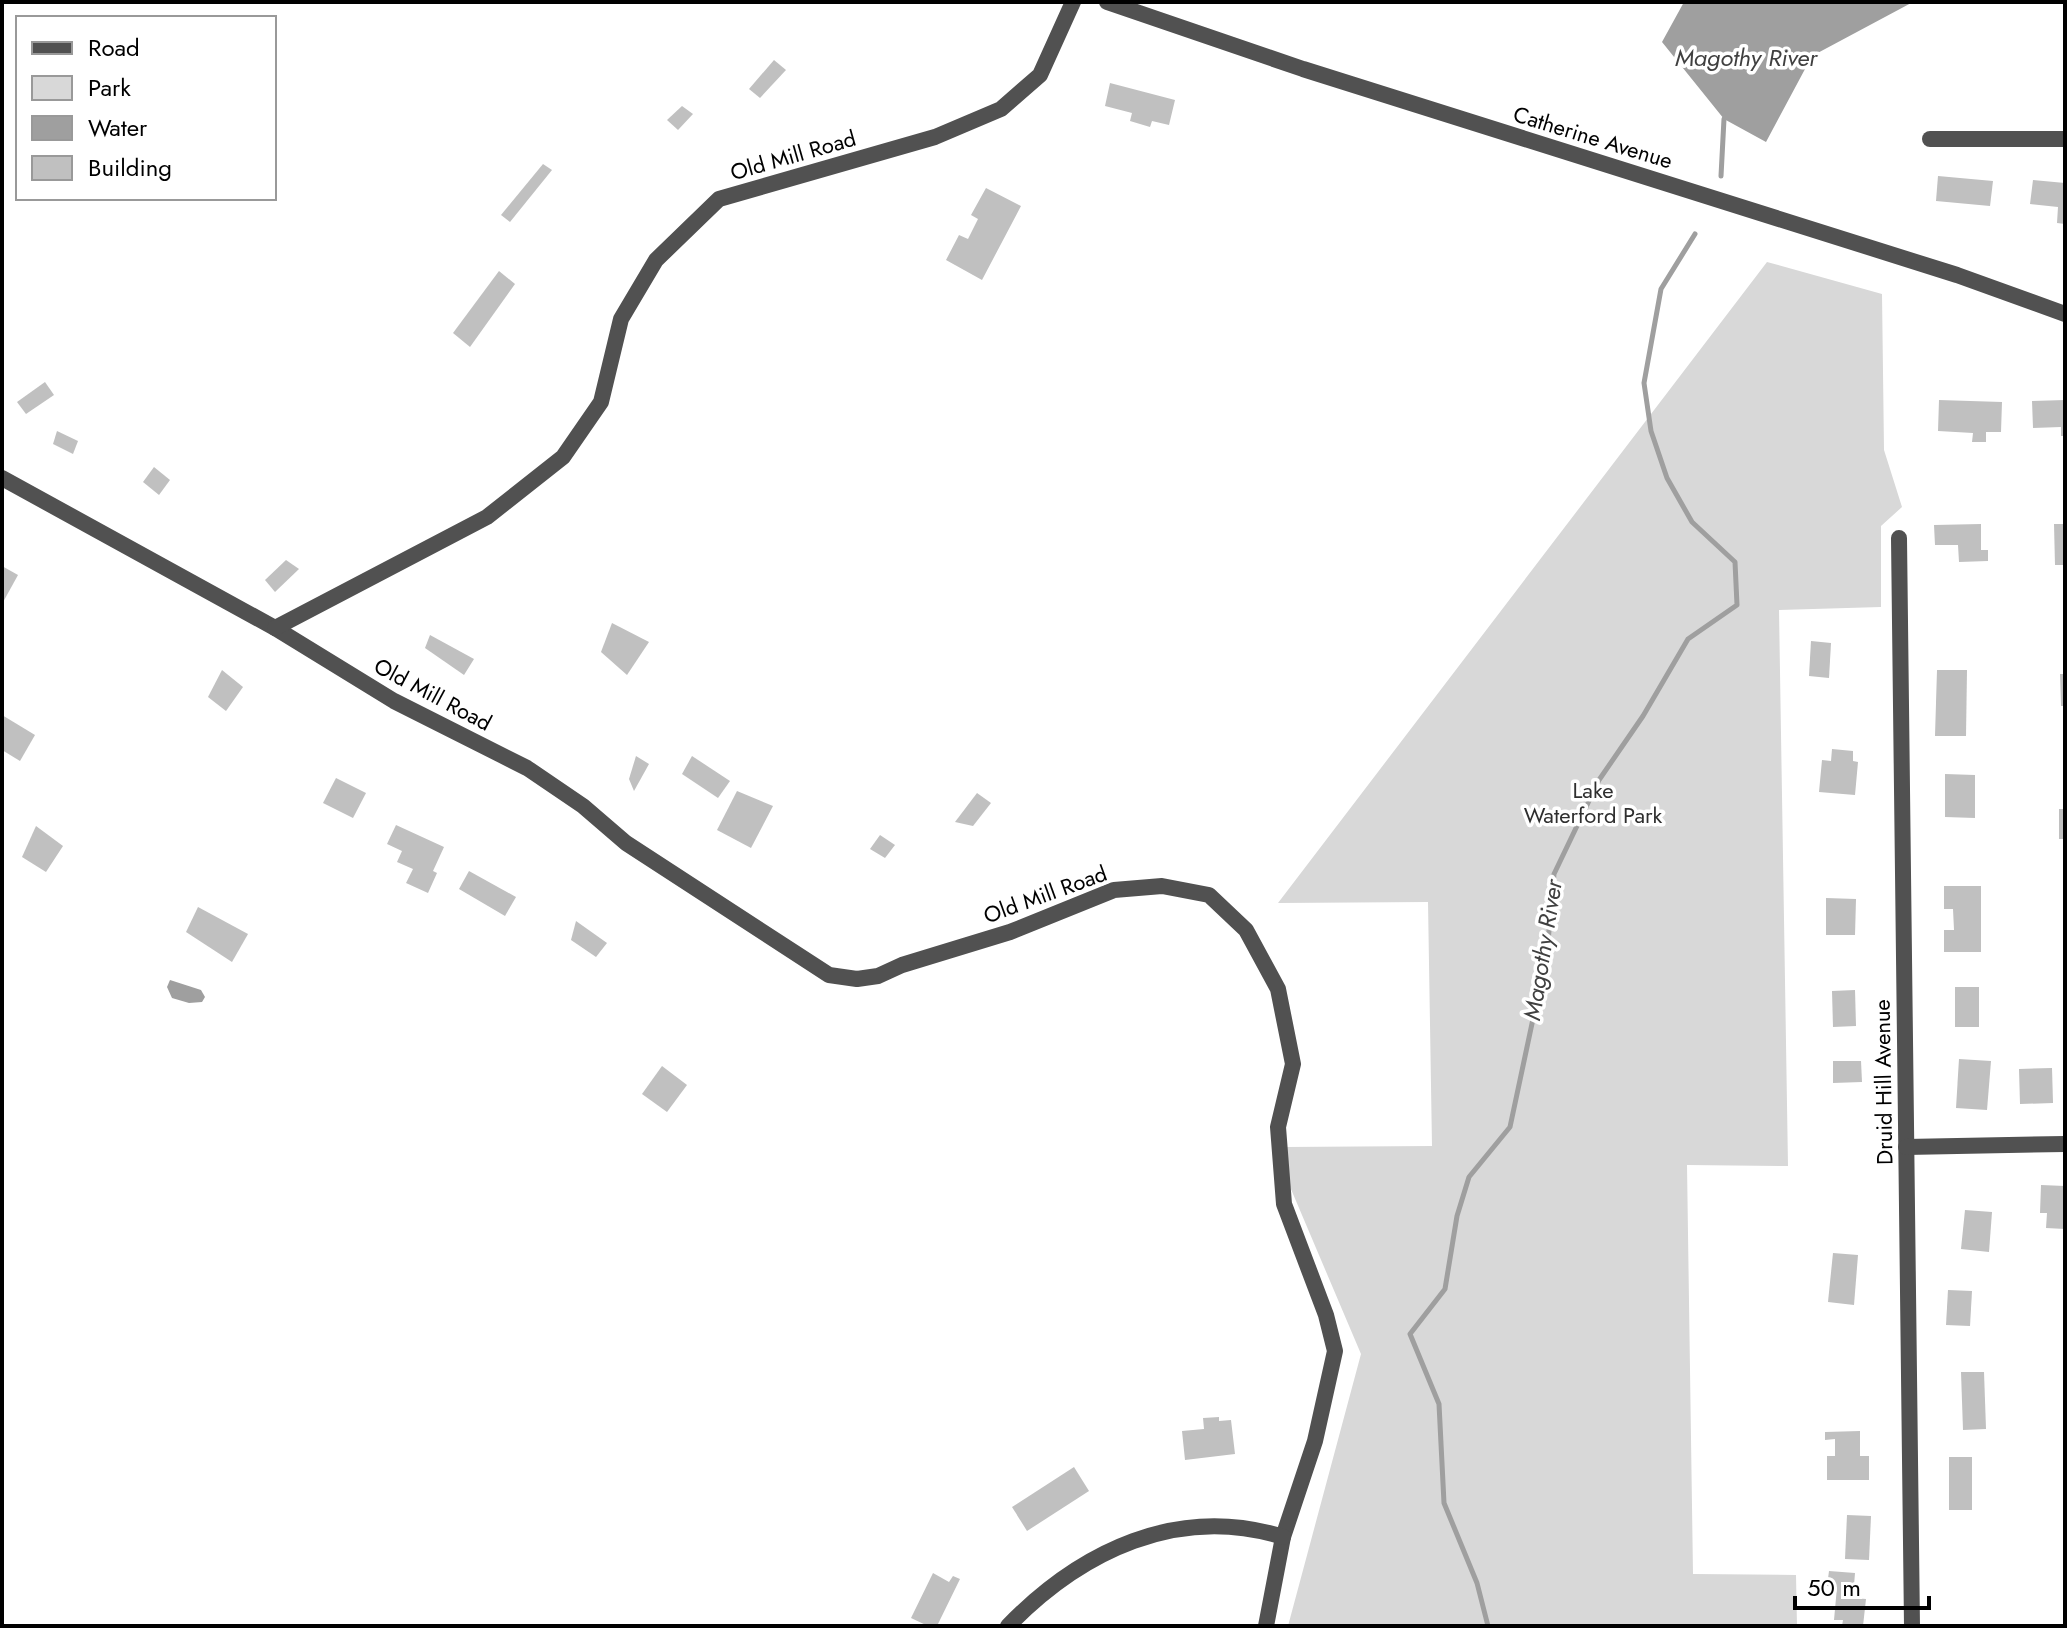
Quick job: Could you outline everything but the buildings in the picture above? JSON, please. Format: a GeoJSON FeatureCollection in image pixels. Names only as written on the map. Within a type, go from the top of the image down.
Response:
{"type":"FeatureCollection","features":[{"type":"Feature","properties":{"kind":"street","name":"Old Mill Road"},"geometry":{"type":"LineString","coordinates":[[275,628],[487,517],[563,457],[601,402],[621,319],[656,260],[719,199],[935,137],[1001,109],[1040,75],[1073,2]]}},
{"type":"Feature","properties":{"kind":"street","name":"Catherine Avenue"},"geometry":{"type":"LineString","coordinates":[[1107,2],[1303,69],[1957,275],[2065,314]]}},
{"type":"Feature","properties":{"kind":"street"},"geometry":{"type":"LineString","coordinates":[[1930,139],[2065,139]]}},
{"type":"Feature","properties":{"kind":"street","name":"Old Mill Road"},"geometry":{"type":"LineString","coordinates":[[2,478],[275,628],[394,701],[527,768],[583,806],[631,846],[829,975],[857,979],[878,976],[902,965],[1010,932],[1114,890],[1162,886],[1209,895],[1246,930],[1278,989],[1293,1064],[1278,1127],[1284,1204],[1326,1315],[1335,1351],[1315,1441],[1283,1537],[1266,1626]]}},
{"type":"Feature","properties":{"kind":"street","name":"Druid Hill Avenue"},"geometry":{"type":"LineString","coordinates":[[1899,538],[1912,1626]]}},
{"type":"Feature","properties":{"kind":"street"},"geometry":{"type":"LineString","coordinates":[[1906,1147],[2065,1144]]}},
{"type":"Feature","properties":{"kind":"street"},"geometry":{"type":"LineString","coordinates":[[1008,1626],[1038,1596],[1092,1557],[1132,1539],[1178,1529],[1234,1526],[1283,1537]]}},
{"type":"Feature","properties":{"kind":"green space","name":"Lake Waterford Park"},"geometry":{"type":"Polygon","coordinates":[[[1767,262],[1882,294],[1884,450],[1902,507],[1881,526],[1881,607],[1779,610],[1788,1166],[1687,1165],[1693,1574],[1796,1575],[1797,1626],[1288,1626],[1361,1354],[1285,1175],[1285,1147],[1432,1146],[1428,902],[1278,903],[1767,262]]]}},
{"type":"Feature","properties":{"kind":"water","name":"Magothy River"},"geometry":{"type":"Polygon","coordinates":[[[1684,2],[1913,2],[1812,56],[1766,142],[1724,119],[1662,42],[1684,2]]]}},
{"type":"Feature","properties":{"kind":"water"},"geometry":{"type":"Polygon","coordinates":[[[170,980],[201,990],[205,997],[202,1002],[189,1003],[172,998],[167,987],[170,980]]]}},
{"type":"Feature","properties":{"kind":"waterway","name":"Magothy River"},"geometry":{"type":"LineString","coordinates":[[1721,176],[1724,119]]}},
{"type":"Feature","properties":{"kind":"waterway","name":"Magothy River"},"geometry":{"type":"LineString","coordinates":[[1488,1626],[1477,1583],[1444,1503],[1439,1404],[1410,1334],[1445,1289],[1457,1216],[1469,1177],[1510,1127],[1547,953],[1554,874],[1599,780],[1643,716],[1688,639],[1737,605],[1735,562],[1692,522],[1667,478],[1651,431],[1644,383],[1661,289],[1695,234]]}}]}
